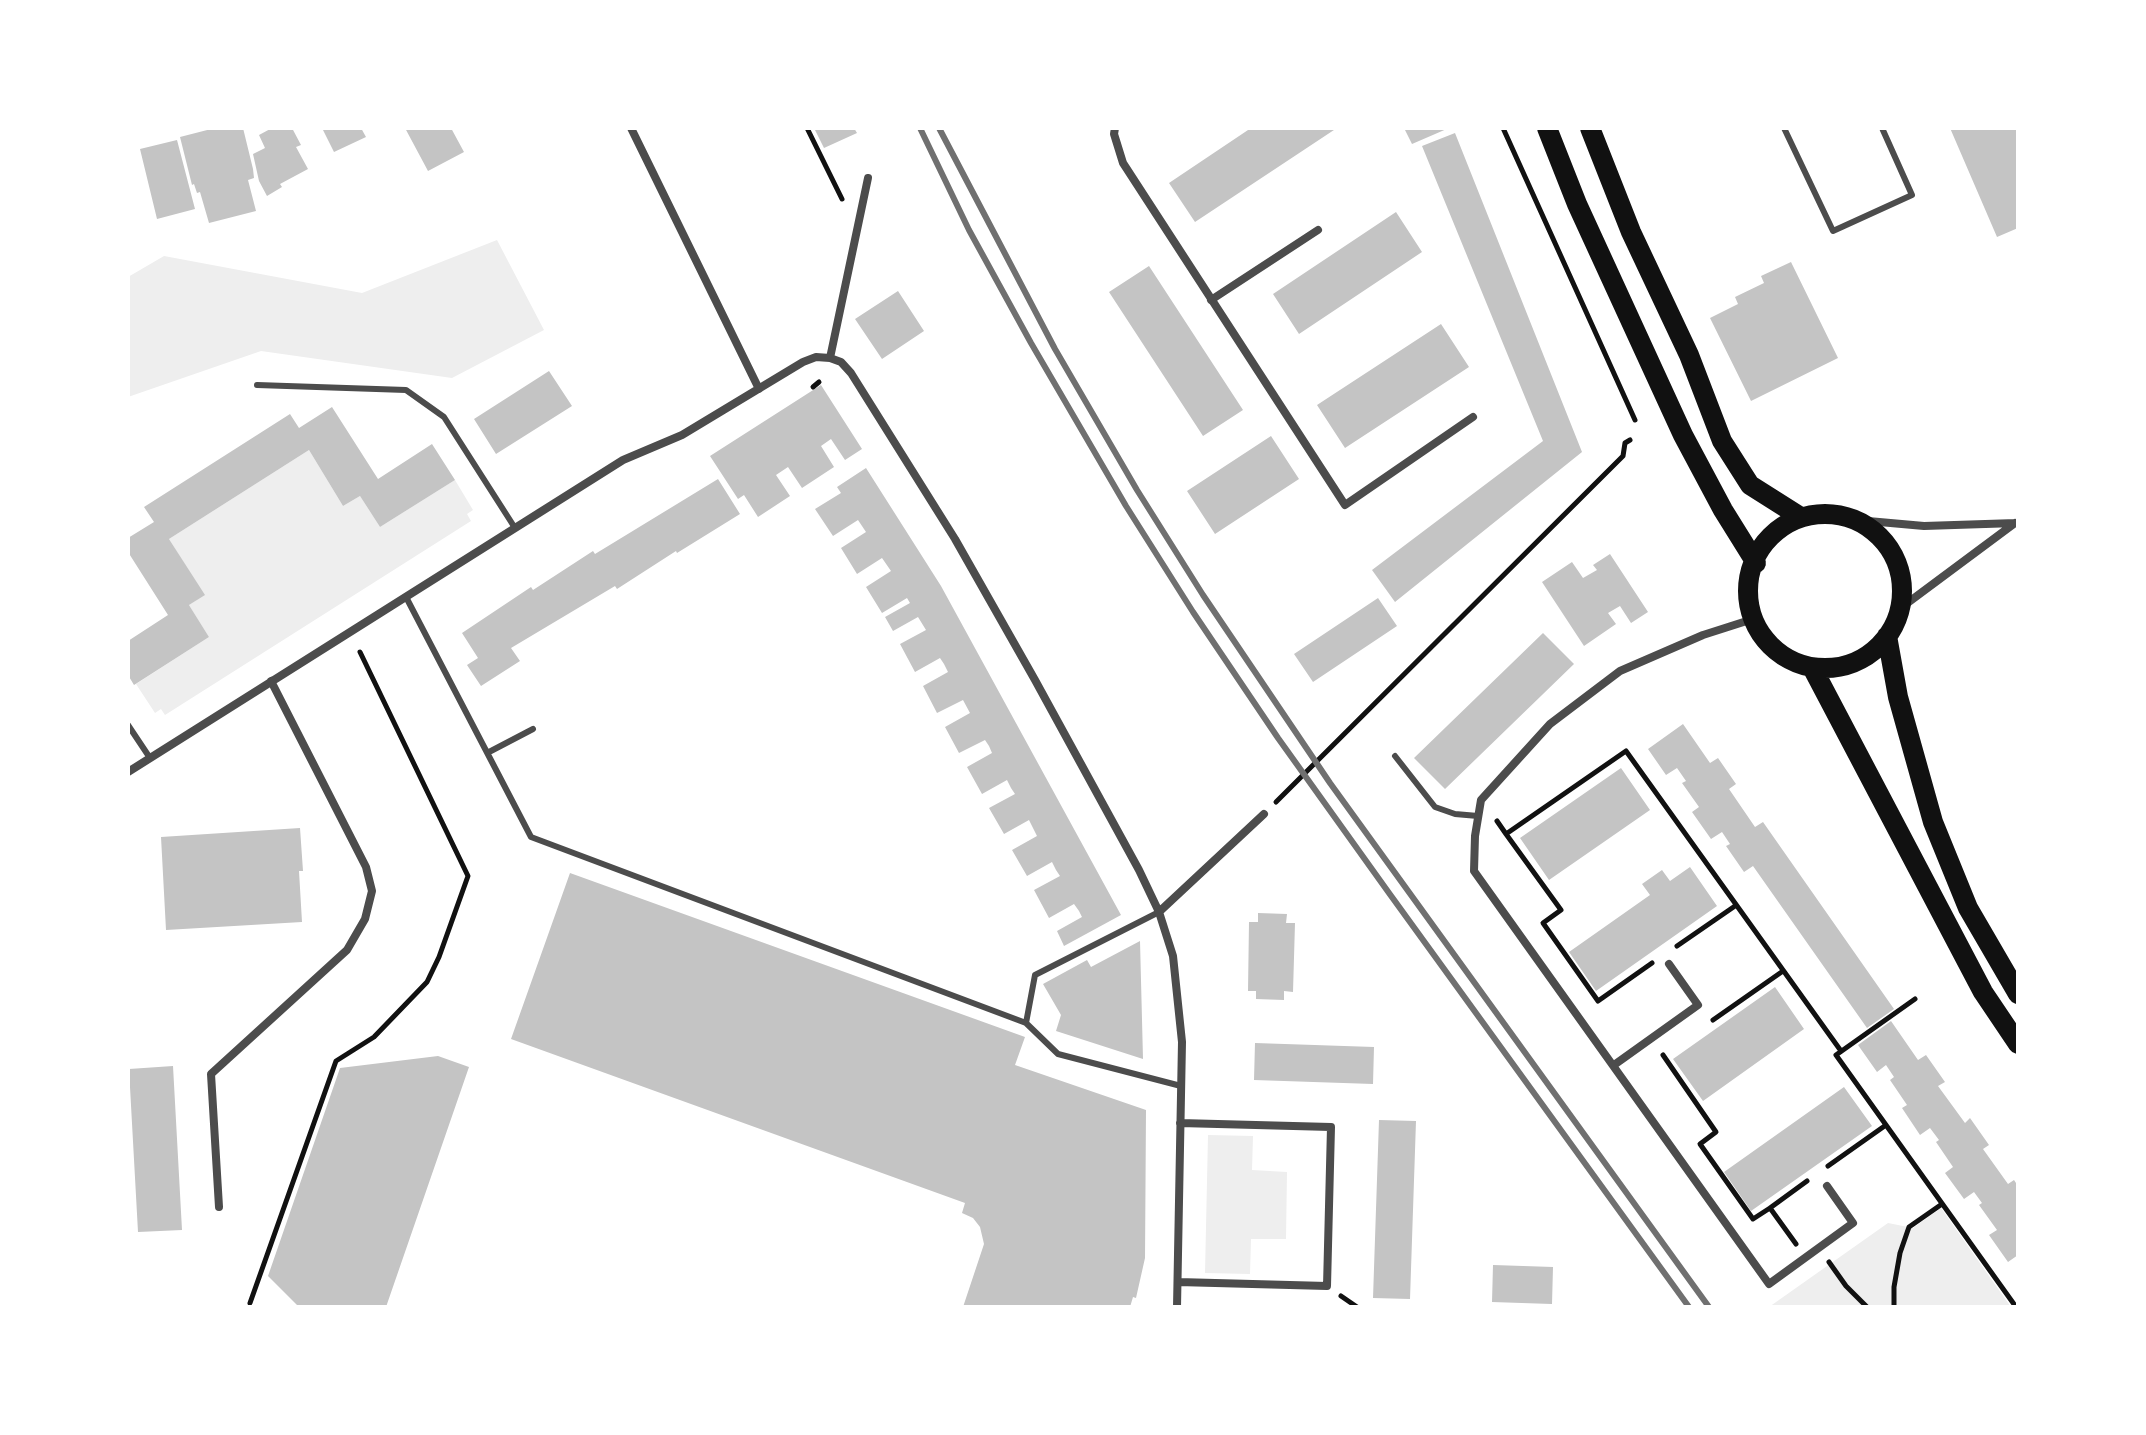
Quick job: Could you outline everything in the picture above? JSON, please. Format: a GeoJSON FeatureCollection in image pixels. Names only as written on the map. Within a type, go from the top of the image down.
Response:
{"type":"FeatureCollection","features":[{"type":"Feature","properties":{"kind":"main road"},"geometry":{"type":"LineString","coordinates":[[1547,128],[1577,204],[1683,435],[1723,510],[1756,563]]}},
{"type":"Feature","properties":{"kind":"main road"},"geometry":{"type":"LineString","coordinates":[[1590,128],[1631,232],[1689,355],[1722,441],[1750,485],[1799,516]]}},
{"type":"Feature","properties":{"kind":"main road"},"geometry":{"type":"LineString","coordinates":[[1828,513],[1857,520],[1879,536],[1896,558],[1902,585],[1898,610],[1887,636],[1872,653],[1851,665],[1813,669],[1786,659],[1767,643],[1753,619],[1748,595],[1756,563],[1780,528],[1799,516],[1828,513]]}},
{"type":"Feature","properties":{"kind":"main road"},"geometry":{"type":"LineString","coordinates":[[1887,636],[1898,697],[1933,822],[1968,908],[2018,994]]}},
{"type":"Feature","properties":{"kind":"main road"},"geometry":{"type":"LineString","coordinates":[[1813,669],[1983,992],[2018,1044]]}},
{"type":"Feature","properties":{"kind":"street"},"geometry":{"type":"LineString","coordinates":[[631,128],[759,389]]}},
{"type":"Feature","properties":{"kind":"street"},"geometry":{"type":"LineString","coordinates":[[1115,128],[1123,163],[1345,505],[1473,417]]}},
{"type":"Feature","properties":{"kind":"street"},"geometry":{"type":"LineString","coordinates":[[830,358],[868,178]]}},
{"type":"Feature","properties":{"kind":"street"},"geometry":{"type":"LineString","coordinates":[[1211,300],[1318,230]]}},
{"type":"Feature","properties":{"kind":"street"},"geometry":{"type":"LineString","coordinates":[[128,772],[623,460],[682,435],[803,362],[816,357],[841,362],[851,373],[955,539],[1139,870],[1159,912],[1173,956],[1179,998],[1181,1086],[1177,1307]]}},
{"type":"Feature","properties":{"kind":"street"},"geometry":{"type":"LineString","coordinates":[[1857,520],[1924,526],[2017,522]]}},
{"type":"Feature","properties":{"kind":"street"},"geometry":{"type":"LineString","coordinates":[[1898,610],[2017,522]]}},
{"type":"Feature","properties":{"kind":"street"},"geometry":{"type":"LineString","coordinates":[[1753,619],[1703,635],[1620,671],[1550,724],[1482,798],[1474,871],[1769,1284],[1853,1223],[1827,1186]]}},
{"type":"Feature","properties":{"kind":"street"},"geometry":{"type":"LineString","coordinates":[[219,1207],[211,1074],[347,950],[365,919],[372,891],[366,867],[271,681]]}},
{"type":"Feature","properties":{"kind":"street"},"geometry":{"type":"LineString","coordinates":[[1159,912],[1264,814]]}},
{"type":"Feature","properties":{"kind":"street"},"geometry":{"type":"LineString","coordinates":[[1614,1065],[1698,1005],[1669,964]]}},
{"type":"Feature","properties":{"kind":"street"},"geometry":{"type":"LineString","coordinates":[[1178,1282],[1327,1286],[1331,1127],[1180,1123]]}},
{"type":"Feature","properties":{"kind":"lane"},"geometry":{"type":"LineString","coordinates":[[1784,128],[1833,231],[1912,195],[1882,128]]}},
{"type":"Feature","properties":{"kind":"lane"},"geometry":{"type":"LineString","coordinates":[[257,385],[406,390],[444,417],[515,528]]}},
{"type":"Feature","properties":{"kind":"lane"},"geometry":{"type":"LineString","coordinates":[[406,597],[531,837],[1026,1023],[1058,1054],[1181,1086]]}},
{"type":"Feature","properties":{"kind":"lane"},"geometry":{"type":"LineString","coordinates":[[128,725],[150,758]]}},
{"type":"Feature","properties":{"kind":"lane"},"geometry":{"type":"LineString","coordinates":[[489,752],[533,729]]}},
{"type":"Feature","properties":{"kind":"lane"},"geometry":{"type":"LineString","coordinates":[[1395,756],[1435,807],[1455,814],[1478,816]]}},
{"type":"Feature","properties":{"kind":"lane"},"geometry":{"type":"LineString","coordinates":[[1026,1023],[1035,975],[1159,912]]}},
{"type":"Feature","properties":{"kind":"path"},"geometry":{"type":"LineString","coordinates":[[807,128],[857,228]]}},
{"type":"Feature","properties":{"kind":"path"},"geometry":{"type":"LineString","coordinates":[[1503,128],[1635,420]]}},
{"type":"Feature","properties":{"kind":"path"},"geometry":{"type":"LineString","coordinates":[[813,387],[819,382]]}},
{"type":"Feature","properties":{"kind":"path"},"geometry":{"type":"LineString","coordinates":[[1264,814],[1623,456],[1625,443],[1630,440]]}},
{"type":"Feature","properties":{"kind":"path"},"geometry":{"type":"LineString","coordinates":[[250,1303],[336,1061],[374,1037],[427,982],[468,876],[360,652]]}},
{"type":"Feature","properties":{"kind":"path"},"geometry":{"type":"LineString","coordinates":[[1506,834],[1626,751],[1841,1051]]}},
{"type":"Feature","properties":{"kind":"path"},"geometry":{"type":"LineString","coordinates":[[1482,798],[1561,910],[1543,923],[1598,1001],[1663,956]]}},
{"type":"Feature","properties":{"kind":"path"},"geometry":{"type":"LineString","coordinates":[[1675,947],[1735,906]]}},
{"type":"Feature","properties":{"kind":"path"},"geometry":{"type":"LineString","coordinates":[[1915,999],[1836,1055],[2016,1307]]}},
{"type":"Feature","properties":{"kind":"path"},"geometry":{"type":"LineString","coordinates":[[1663,1055],[1716,1132],[1700,1144],[1753,1219],[1770,1208]]}},
{"type":"Feature","properties":{"kind":"path"},"geometry":{"type":"LineString","coordinates":[[1894,1307],[1900,1253],[1909,1227],[1942,1204]]}},
{"type":"Feature","properties":{"kind":"path"},"geometry":{"type":"LineString","coordinates":[[1819,1248],[1846,1286],[1867,1307]]}},
{"type":"Feature","properties":{"kind":"path"},"geometry":{"type":"LineString","coordinates":[[1345,1299],[1357,1307]]}},
{"type":"Feature","properties":{"kind":"shaded area"},"geometry":{"type":"Polygon","coordinates":[[[497,240],[544,330],[452,378],[261,351],[128,397],[128,277],[164,256],[362,293],[497,240]]]}},
{"type":"Feature","properties":{"kind":"shaded area"},"geometry":{"type":"Polygon","coordinates":[[[309,450],[343,506],[360,496],[380,527],[455,480],[473,510],[467,514],[471,521],[165,715],[161,709],[155,713],[136,684],[209,637],[189,605],[204,595],[169,539],[309,450]]]}},
{"type":"Feature","properties":{"kind":"shaded area"},"geometry":{"type":"Polygon","coordinates":[[[1208,1135],[1253,1136],[1252,1170],[1287,1172],[1286,1239],[1251,1239],[1250,1274],[1205,1273],[1208,1135]]]}},
{"type":"Feature","properties":{"kind":"shaded area"},"geometry":{"type":"Polygon","coordinates":[[[1941,1208],[2011,1307],[1769,1307],[1888,1223],[1913,1228],[1941,1208]]]}},
{"type":"Feature","properties":{"kind":"building"},"geometry":{"type":"Polygon","coordinates":[[[215,128],[243,128],[253,169],[254,178],[248,180],[256,211],[209,223],[200,192],[197,193],[192,185],[180,137],[215,128]]]}},
{"type":"Feature","properties":{"kind":"building"},"geometry":{"type":"Polygon","coordinates":[[[272,128],[292,128],[301,145],[296,147],[308,169],[280,184],[282,187],[267,196],[259,181],[253,154],[265,148],[259,135],[272,128]]]}},
{"type":"Feature","properties":{"kind":"building"},"geometry":{"type":"Polygon","coordinates":[[[322,128],[361,128],[366,137],[334,152],[322,128]]]}},
{"type":"Feature","properties":{"kind":"building"},"geometry":{"type":"Polygon","coordinates":[[[405,128],[451,128],[464,152],[428,171],[405,128]]]}},
{"type":"Feature","properties":{"kind":"building"},"geometry":{"type":"Polygon","coordinates":[[[814,128],[854,128],[857,133],[824,148],[814,128]]]}},
{"type":"Feature","properties":{"kind":"building"},"geometry":{"type":"Polygon","coordinates":[[[1251,128],[1337,128],[1195,222],[1169,183],[1251,128]]]}},
{"type":"Feature","properties":{"kind":"building"},"geometry":{"type":"Polygon","coordinates":[[[1404,128],[1449,128],[1412,144],[1404,128]]]}},
{"type":"Feature","properties":{"kind":"building"},"geometry":{"type":"Polygon","coordinates":[[[1950,128],[2018,128],[2018,228],[1997,237],[1950,128]]]}},
{"type":"Feature","properties":{"kind":"building"},"geometry":{"type":"Polygon","coordinates":[[[1455,133],[1582,452],[1395,602],[1372,570],[1543,441],[1422,146],[1455,133]]]}},
{"type":"Feature","properties":{"kind":"building"},"geometry":{"type":"Polygon","coordinates":[[[177,140],[195,209],[157,219],[140,149],[177,140]]]}},
{"type":"Feature","properties":{"kind":"building"},"geometry":{"type":"Polygon","coordinates":[[[1396,212],[1422,252],[1299,334],[1273,294],[1396,212]]]}},
{"type":"Feature","properties":{"kind":"building"},"geometry":{"type":"Polygon","coordinates":[[[1791,262],[1838,358],[1751,401],[1710,318],[1738,304],[1735,297],[1764,283],[1761,276],[1791,262]]]}},
{"type":"Feature","properties":{"kind":"building"},"geometry":{"type":"Polygon","coordinates":[[[1149,266],[1243,410],[1203,436],[1109,292],[1149,266]]]}},
{"type":"Feature","properties":{"kind":"building"},"geometry":{"type":"Polygon","coordinates":[[[898,291],[924,331],[882,359],[855,319],[898,291]]]}},
{"type":"Feature","properties":{"kind":"building"},"geometry":{"type":"Polygon","coordinates":[[[1441,324],[1469,367],[1345,448],[1317,405],[1441,324]]]}},
{"type":"Feature","properties":{"kind":"building"},"geometry":{"type":"Polygon","coordinates":[[[549,371],[572,406],[496,454],[474,419],[549,371]]]}},
{"type":"Feature","properties":{"kind":"building"},"geometry":{"type":"Polygon","coordinates":[[[821,385],[862,449],[845,460],[831,439],[821,446],[834,467],[802,488],[788,467],[776,475],[790,496],[758,517],[744,495],[738,499],[710,456],[821,385]]]}},
{"type":"Feature","properties":{"kind":"building"},"geometry":{"type":"Polygon","coordinates":[[[332,407],[378,479],[432,444],[455,480],[380,527],[360,496],[343,506],[309,450],[169,539],[205,595],[189,605],[209,637],[134,685],[128,675],[128,641],[168,615],[128,552],[128,538],[154,522],[144,507],[290,414],[299,428],[332,407]]]}},
{"type":"Feature","properties":{"kind":"building"},"geometry":{"type":"Polygon","coordinates":[[[1271,436],[1299,479],[1215,534],[1187,491],[1271,436]]]}},
{"type":"Feature","properties":{"kind":"building"},"geometry":{"type":"Polygon","coordinates":[[[866,468],[941,586],[1121,915],[1064,946],[1057,931],[1082,917],[1079,911],[1074,904],[1049,918],[1034,890],[1060,876],[1052,862],[1027,876],[1012,850],[1037,836],[1029,820],[1004,834],[989,808],[1015,794],[1007,780],[982,794],[967,767],[992,753],[989,746],[985,740],[959,753],[945,727],[970,713],[963,700],[937,713],[923,686],[948,672],[944,664],[940,658],[915,672],[900,644],[926,630],[918,617],[893,631],[885,617],[910,603],[907,598],[882,613],[866,587],[891,571],[882,558],[857,574],[841,548],[866,532],[858,520],[833,536],[815,509],[841,493],[837,487],[866,468]]]}},
{"type":"Feature","properties":{"kind":"building"},"geometry":{"type":"Polygon","coordinates":[[[718,479],[740,514],[617,589],[615,586],[511,648],[520,661],[481,686],[467,665],[478,658],[462,633],[531,587],[533,590],[593,551],[595,554],[718,479]]]}},
{"type":"Feature","properties":{"kind":"building"},"geometry":{"type":"Polygon","coordinates":[[[1610,554],[1648,612],[1631,623],[1620,606],[1608,613],[1616,624],[1584,646],[1542,582],[1572,562],[1583,578],[1597,570],[1593,565],[1610,554]]]}},
{"type":"Feature","properties":{"kind":"building"},"geometry":{"type":"Polygon","coordinates":[[[1378,598],[1397,626],[1313,682],[1294,654],[1378,598]]]}},
{"type":"Feature","properties":{"kind":"building"},"geometry":{"type":"Polygon","coordinates":[[[1543,633],[1574,664],[1445,789],[1414,758],[1543,633]]]}},
{"type":"Feature","properties":{"kind":"building"},"geometry":{"type":"Polygon","coordinates":[[[1683,724],[1710,763],[1718,758],[1736,784],[1729,789],[1755,827],[1763,822],[1894,1009],[1867,1028],[1753,866],[1744,872],[1726,846],[1730,844],[1722,832],[1711,839],[1692,812],[1699,807],[1682,783],[1686,781],[1677,768],[1666,775],[1648,749],[1683,724]]]}},
{"type":"Feature","properties":{"kind":"building"},"geometry":{"type":"Polygon","coordinates":[[[1621,768],[1650,810],[1549,880],[1520,838],[1621,768]]]}},
{"type":"Feature","properties":{"kind":"building"},"geometry":{"type":"Polygon","coordinates":[[[300,828],[302,922],[166,930],[161,837],[300,828]]]}},
{"type":"Feature","properties":{"kind":"building"},"geometry":{"type":"Polygon","coordinates":[[[1690,867],[1717,906],[1596,991],[1569,952],[1650,895],[1642,884],[1662,870],[1670,881],[1690,867]]]}},
{"type":"Feature","properties":{"kind":"building"},"geometry":{"type":"Polygon","coordinates":[[[570,873],[1025,1037],[1015,1065],[1146,1110],[1145,1258],[1136,1298],[1133,1297],[1130,1307],[963,1307],[984,1244],[980,1227],[973,1218],[962,1213],[965,1203],[511,1039],[570,873]]]}},
{"type":"Feature","properties":{"kind":"building"},"geometry":{"type":"Polygon","coordinates":[[[1258,913],[1287,914],[1286,923],[1295,923],[1293,992],[1284,991],[1284,1000],[1256,999],[1256,991],[1248,991],[1249,922],[1258,922],[1258,913]]]}},
{"type":"Feature","properties":{"kind":"building"},"geometry":{"type":"Polygon","coordinates":[[[1140,941],[1143,1059],[1056,1031],[1061,1015],[1043,984],[1087,960],[1091,967],[1140,941]]]}},
{"type":"Feature","properties":{"kind":"building"},"geometry":{"type":"Polygon","coordinates":[[[1775,987],[1804,1029],[1703,1101],[1673,1059],[1775,987]]]}},
{"type":"Feature","properties":{"kind":"building"},"geometry":{"type":"Polygon","coordinates":[[[1891,1021],[1918,1060],[1926,1055],[1945,1082],[1938,1086],[1965,1123],[1970,1118],[1989,1145],[1983,1149],[2008,1184],[2014,1180],[2018,1186],[2018,1255],[2008,1262],[1989,1235],[1997,1230],[1979,1205],[1982,1203],[1974,1192],[1964,1199],[1945,1173],[1953,1167],[1936,1142],[1939,1140],[1930,1128],[1920,1135],[1902,1108],[1907,1105],[1890,1080],[1894,1077],[1886,1065],[1877,1072],[1858,1045],[1891,1021]]]}},
{"type":"Feature","properties":{"kind":"building"},"geometry":{"type":"Polygon","coordinates":[[[1255,1043],[1374,1047],[1373,1084],[1254,1080],[1255,1043]]]}},
{"type":"Feature","properties":{"kind":"building"},"geometry":{"type":"Polygon","coordinates":[[[438,1056],[469,1067],[386,1307],[299,1307],[268,1276],[340,1068],[438,1056]]]}},
{"type":"Feature","properties":{"kind":"building"},"geometry":{"type":"Polygon","coordinates":[[[173,1066],[182,1230],[138,1232],[129,1069],[173,1066]]]}},
{"type":"Feature","properties":{"kind":"building"},"geometry":{"type":"Polygon","coordinates":[[[1844,1087],[1872,1126],[1751,1211],[1724,1172],[1844,1087]]]}},
{"type":"Feature","properties":{"kind":"building"},"geometry":{"type":"Polygon","coordinates":[[[1379,1120],[1416,1121],[1410,1299],[1373,1298],[1379,1120]]]}},
{"type":"Feature","properties":{"kind":"building"},"geometry":{"type":"Polygon","coordinates":[[[1493,1265],[1553,1267],[1552,1304],[1492,1302],[1493,1265]]]}},
{"type":"Feature","properties":{"kind":"railway"},"geometry":{"type":"LineString","coordinates":[[920,128],[969,230],[1031,343],[1126,506],[1193,612],[1278,738],[1689,1307]]}},
{"type":"Feature","properties":{"kind":"railway"},"geometry":{"type":"LineString","coordinates":[[939,128],[1055,349],[1137,490],[1203,595],[1330,783],[1709,1307]]}}]}
